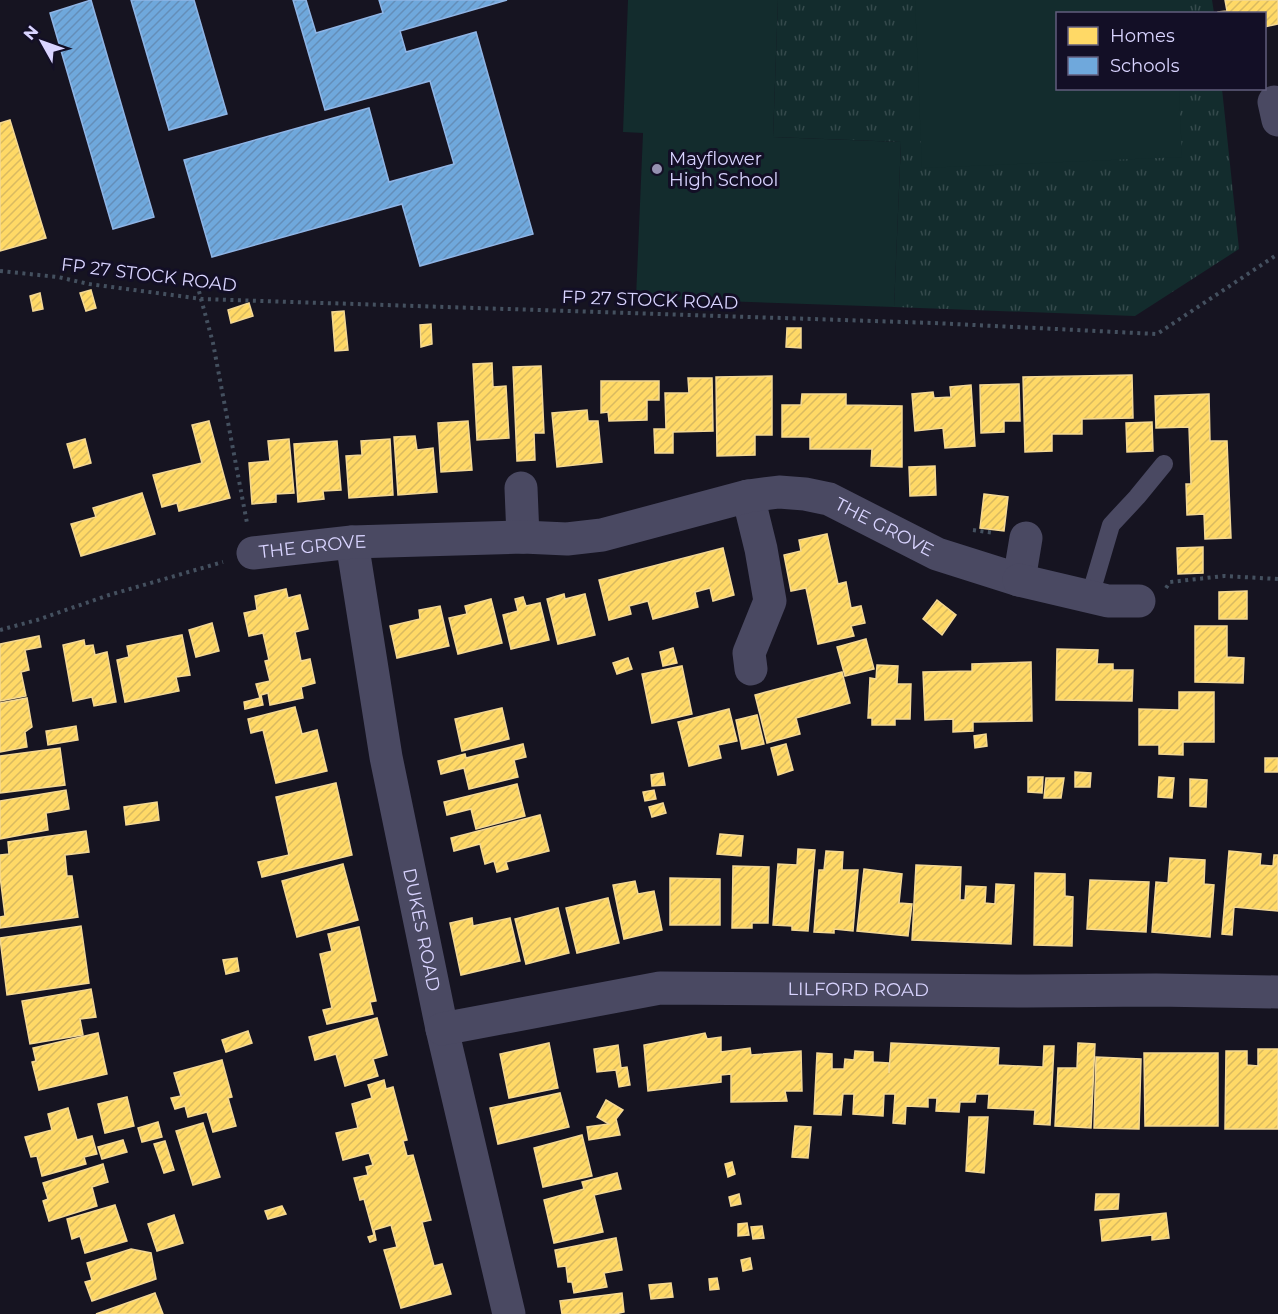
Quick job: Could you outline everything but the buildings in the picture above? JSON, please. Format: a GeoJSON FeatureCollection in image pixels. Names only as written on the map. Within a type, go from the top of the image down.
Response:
{"type":"FeatureCollection","features":[{"type":"Feature","properties":{"kind":"street"},"geometry":{"type":"LineString","coordinates":[[521,488],[523,537]]}},
{"type":"Feature","properties":{"kind":"street","name":"THE GROVE"},"geometry":{"type":"LineString","coordinates":[[253,553],[352,542],[523,537],[567,539],[602,535],[748,496],[779,492],[805,494],[829,500],[937,554],[1019,580],[1108,601],[1139,601]]}},
{"type":"Feature","properties":{"kind":"street"},"geometry":{"type":"LineString","coordinates":[[748,496],[761,549],[770,601],[749,653],[751,669]]}},
{"type":"Feature","properties":{"kind":"street"},"geometry":{"type":"LineString","coordinates":[[1019,580],[1026,538]]}},
{"type":"Feature","properties":{"kind":"street","name":"DUKES ROAD"},"geometry":{"type":"LineString","coordinates":[[352,542],[386,757],[442,1029],[508,1314]]}},
{"type":"Feature","properties":{"kind":"street","name":"LILFORD ROAD"},"geometry":{"type":"LineString","coordinates":[[442,1029],[660,988],[1278,992]]}},
{"type":"Feature","properties":{"kind":"lane"},"geometry":{"type":"LineString","coordinates":[[1090,596],[1111,525],[1164,464]]}},
{"type":"Feature","properties":{"kind":"path","name":"FP 27 STOCK ROAD"},"geometry":{"type":"LineString","coordinates":[[0,271],[58,277],[88,284],[202,299],[934,323],[1157,334],[1278,254]]}},
{"type":"Feature","properties":{"kind":"path"},"geometry":{"type":"LineString","coordinates":[[197,284],[213,343],[253,553]]}},
{"type":"Feature","properties":{"kind":"path","name":"THE GROVE"},"geometry":{"type":"LineString","coordinates":[[0,630],[253,553]]}},
{"type":"Feature","properties":{"kind":"path"},"geometry":{"type":"LineString","coordinates":[[1170,582],[1224,576],[1278,579]]}},
{"type":"Feature","properties":{"kind":"green space"},"geometry":{"type":"Polygon","coordinates":[[[628,0],[778,0],[773,137],[901,142],[894,307],[636,298],[643,133],[623,132],[628,0]]]}},
{"type":"Feature","properties":{"kind":"green space"},"geometry":{"type":"Polygon","coordinates":[[[778,0],[1212,0],[1214,12],[1056,12],[1056,90],[1222,90],[1239,249],[1135,316],[894,307],[901,142],[773,137],[778,0]]]}},
{"type":"Feature","properties":{"kind":"green space"},"geometry":{"type":"Polygon","coordinates":[[[915,0],[1176,0],[1176,12],[1056,12],[1056,90],[1179,90],[1182,157],[922,168],[915,0]]]}},
{"type":"Feature","properties":{"kind":"place","name":"Mayflower High School"},"geometry":{"type":"Point","coordinates":[657,169]}}]}
